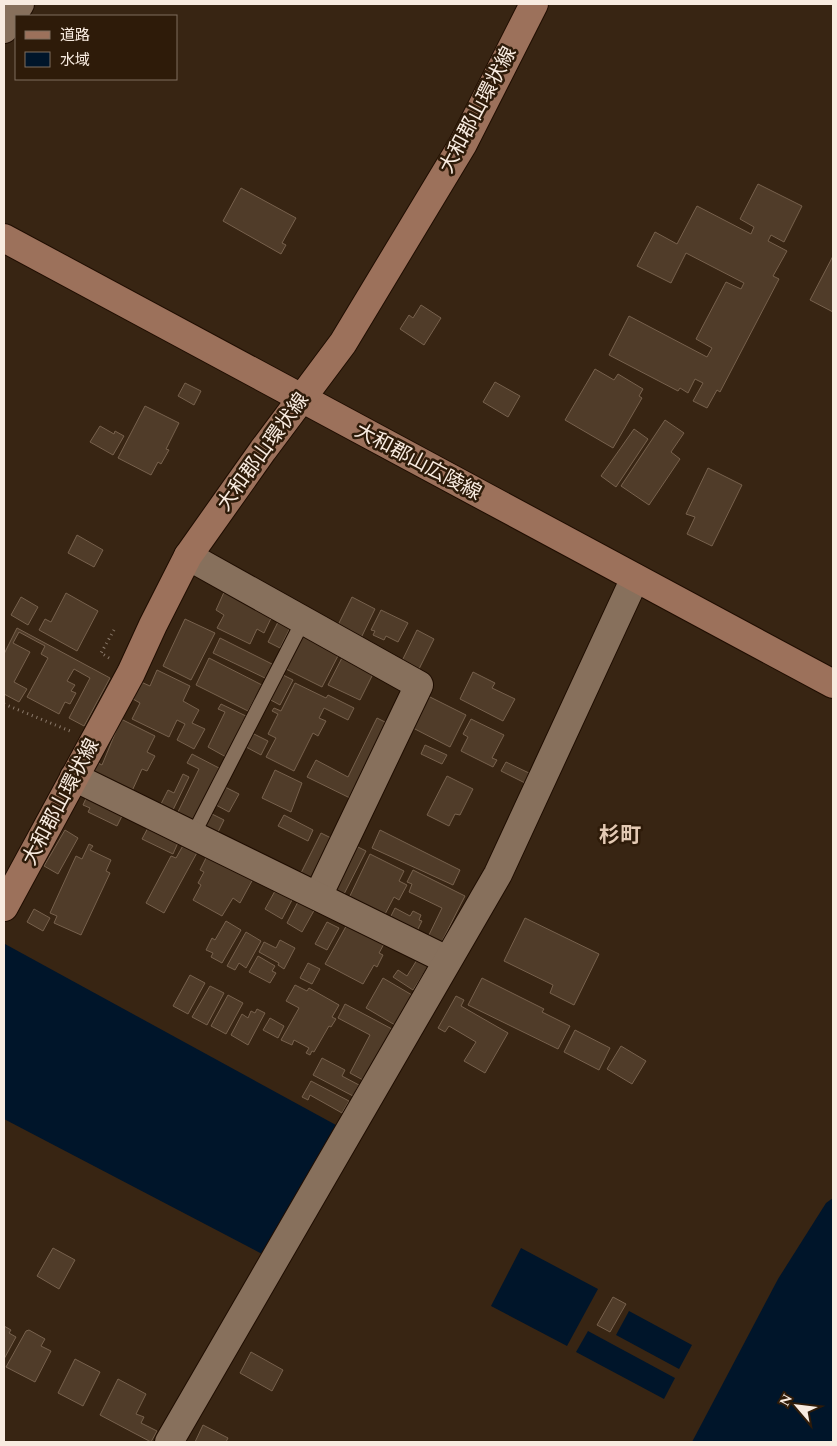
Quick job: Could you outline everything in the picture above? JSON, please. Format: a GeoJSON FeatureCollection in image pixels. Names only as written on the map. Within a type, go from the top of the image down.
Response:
{"type":"FeatureCollection","features":[{"type":"Feature","properties":{"kind":"main road","name":"大和郡山環状線"},"geometry":{"type":"LineString","coordinates":[[4,907],[93,741],[132,673],[156,617],[188,556],[343,343],[462,144],[534,4]]}},
{"type":"Feature","properties":{"kind":"main road","name":"大和郡山広陵線"},"geometry":{"type":"LineString","coordinates":[[4,238],[833,684]]}},
{"type":"Feature","properties":{"kind":"street"},"geometry":{"type":"LineString","coordinates":[[4,29],[20,4]]}},
{"type":"Feature","properties":{"kind":"street"},"geometry":{"type":"LineString","coordinates":[[188,556],[420,685],[318,896]]}},
{"type":"Feature","properties":{"kind":"street"},"geometry":{"type":"LineString","coordinates":[[169,1442],[498,874],[635,578]]}},
{"type":"Feature","properties":{"kind":"street"},"geometry":{"type":"LineString","coordinates":[[74,777],[447,960]]}},
{"type":"Feature","properties":{"kind":"lane"},"geometry":{"type":"LineString","coordinates":[[193,835],[303,620]]}},
{"type":"Feature","properties":{"kind":"path"},"geometry":{"type":"LineString","coordinates":[[4,704],[93,741]]}},
{"type":"Feature","properties":{"kind":"water"},"geometry":{"type":"Polygon","coordinates":[[[5,944],[336,1125],[262,1254],[4,1119],[5,944]]]}},
{"type":"Feature","properties":{"kind":"water"},"geometry":{"type":"Polygon","coordinates":[[[833,1198],[833,1442],[692,1442],[778,1279],[826,1203],[833,1198]]]}},
{"type":"Feature","properties":{"kind":"water"},"geometry":{"type":"Polygon","coordinates":[[[521,1248],[598,1289],[567,1346],[491,1306],[521,1248]]]}},
{"type":"Feature","properties":{"kind":"water"},"geometry":{"type":"Polygon","coordinates":[[[629,1311],[692,1345],[679,1369],[616,1335],[629,1311]]]}},
{"type":"Feature","properties":{"kind":"water"},"geometry":{"type":"Polygon","coordinates":[[[588,1331],[675,1378],[664,1399],[576,1352],[588,1331]]]}},
{"type":"Feature","properties":{"kind":"building"},"geometry":{"type":"Polygon","coordinates":[[[758,184],[802,206],[784,242],[771,235],[768,241],[787,251],[773,276],[779,279],[720,392],[717,390],[707,408],[693,401],[703,383],[695,379],[688,393],[680,388],[678,391],[609,355],[629,316],[707,357],[712,348],[696,339],[726,282],[741,289],[744,283],[686,253],[671,283],[637,266],[655,232],[677,244],[697,206],[751,234],[754,227],[740,219],[758,184]]]}},
{"type":"Feature","properties":{"kind":"building"},"geometry":{"type":"Polygon","coordinates":[[[241,188],[296,218],[282,243],[286,245],[281,254],[223,221],[241,188]]]}},
{"type":"Feature","properties":{"kind":"building"},"geometry":{"type":"Polygon","coordinates":[[[833,256],[833,312],[810,300],[833,256]]]}},
{"type":"Feature","properties":{"kind":"building"},"geometry":{"type":"Polygon","coordinates":[[[421,305],[441,318],[424,345],[400,329],[409,315],[413,318],[421,305]]]}},
{"type":"Feature","properties":{"kind":"building"},"geometry":{"type":"Polygon","coordinates":[[[595,369],[614,380],[618,374],[643,389],[639,396],[642,398],[613,448],[565,420],[595,369]]]}},
{"type":"Feature","properties":{"kind":"building"},"geometry":{"type":"Polygon","coordinates":[[[495,382],[520,396],[508,417],[483,402],[495,382]]]}},
{"type":"Feature","properties":{"kind":"building"},"geometry":{"type":"Polygon","coordinates":[[[185,383],[201,391],[194,405],[178,396],[185,383]]]}},
{"type":"Feature","properties":{"kind":"building"},"geometry":{"type":"Polygon","coordinates":[[[145,406],[179,423],[166,449],[169,450],[161,464],[158,462],[151,475],[118,458],[145,406]]]}},
{"type":"Feature","properties":{"kind":"building"},"geometry":{"type":"Polygon","coordinates":[[[665,420],[684,433],[671,452],[680,459],[649,505],[621,486],[665,420]]]}},
{"type":"Feature","properties":{"kind":"building"},"geometry":{"type":"Polygon","coordinates":[[[100,426],[114,434],[115,431],[124,436],[113,455],[90,442],[100,426]]]}},
{"type":"Feature","properties":{"kind":"building"},"geometry":{"type":"Polygon","coordinates":[[[634,429],[648,439],[616,487],[601,476],[634,429]]]}},
{"type":"Feature","properties":{"kind":"building"},"geometry":{"type":"Polygon","coordinates":[[[708,468],[742,485],[712,546],[687,534],[695,517],[686,514],[708,468]]]}},
{"type":"Feature","properties":{"kind":"building"},"geometry":{"type":"Polygon","coordinates":[[[77,535],[103,550],[94,567],[68,553],[77,535]]]}},
{"type":"Feature","properties":{"kind":"building"},"geometry":{"type":"Polygon","coordinates":[[[225,590],[273,614],[264,633],[257,629],[250,644],[217,628],[224,615],[216,610],[225,590]]]}},
{"type":"Feature","properties":{"kind":"building"},"geometry":{"type":"Polygon","coordinates":[[[66,593],[98,611],[77,651],[39,630],[45,619],[51,622],[66,593]]]}},
{"type":"Feature","properties":{"kind":"building"},"geometry":{"type":"Polygon","coordinates":[[[21,597],[38,607],[28,625],[11,615],[21,597]]]}},
{"type":"Feature","properties":{"kind":"building"},"geometry":{"type":"Polygon","coordinates":[[[352,597],[375,609],[361,638],[337,627],[352,597]]]}},
{"type":"Feature","properties":{"kind":"building"},"geometry":{"type":"Polygon","coordinates":[[[381,610],[408,623],[398,642],[386,636],[384,640],[373,635],[375,631],[371,630],[381,610]]]}},
{"type":"Feature","properties":{"kind":"building"},"geometry":{"type":"Polygon","coordinates":[[[185,619],[215,633],[191,680],[163,666],[185,619]]]}},
{"type":"Feature","properties":{"kind":"building"},"geometry":{"type":"Polygon","coordinates":[[[279,620],[291,626],[280,648],[268,642],[279,620]]]}},
{"type":"Feature","properties":{"kind":"building"},"geometry":{"type":"Polygon","coordinates":[[[17,628],[110,678],[84,726],[69,718],[90,678],[74,669],[67,681],[75,685],[71,691],[76,693],[70,704],[65,702],[59,714],[27,697],[48,658],[41,654],[45,646],[19,632],[13,643],[30,652],[14,682],[27,689],[19,702],[4,694],[4,654],[17,628]]]}},
{"type":"Feature","properties":{"kind":"building"},"geometry":{"type":"Polygon","coordinates":[[[417,630],[434,639],[419,669],[402,661],[417,630]]]}},
{"type":"Feature","properties":{"kind":"building"},"geometry":{"type":"Polygon","coordinates":[[[303,634],[340,652],[322,687],[286,669],[303,634]]]}},
{"type":"Feature","properties":{"kind":"building"},"geometry":{"type":"Polygon","coordinates":[[[220,638],[274,665],[267,679],[213,653],[220,638]]]}},
{"type":"Feature","properties":{"kind":"building"},"geometry":{"type":"Polygon","coordinates":[[[344,654],[375,670],[360,700],[328,685],[344,654]]]}},
{"type":"Feature","properties":{"kind":"building"},"geometry":{"type":"Polygon","coordinates":[[[209,658],[262,685],[248,711],[196,685],[209,658]]]}},
{"type":"Feature","properties":{"kind":"building"},"geometry":{"type":"Polygon","coordinates":[[[157,670],[190,686],[183,701],[199,710],[192,723],[205,729],[194,749],[177,740],[185,724],[177,720],[169,737],[132,719],[140,703],[133,699],[141,682],[150,686],[157,670]]]}},
{"type":"Feature","properties":{"kind":"building"},"geometry":{"type":"Polygon","coordinates":[[[473,672],[495,683],[492,688],[515,699],[503,721],[460,699],[473,672]]]}},
{"type":"Feature","properties":{"kind":"building"},"geometry":{"type":"Polygon","coordinates":[[[279,673],[293,680],[280,705],[267,698],[279,673]]]}},
{"type":"Feature","properties":{"kind":"building"},"geometry":{"type":"Polygon","coordinates":[[[295,683],[326,698],[328,695],[354,708],[348,720],[324,708],[319,718],[326,721],[318,736],[313,733],[294,771],[266,757],[276,738],[268,734],[278,714],[272,711],[274,708],[281,711],[295,683]]]}},
{"type":"Feature","properties":{"kind":"building"},"geometry":{"type":"Polygon","coordinates":[[[426,695],[466,715],[450,747],[411,727],[426,695]]]}},
{"type":"Feature","properties":{"kind":"building"},"geometry":{"type":"Polygon","coordinates":[[[221,704],[246,716],[226,757],[208,747],[225,712],[218,709],[221,704]]]}},
{"type":"Feature","properties":{"kind":"building"},"geometry":{"type":"Polygon","coordinates":[[[377,718],[389,724],[352,799],[307,777],[316,760],[348,777],[377,718]]]}},
{"type":"Feature","properties":{"kind":"building"},"geometry":{"type":"Polygon","coordinates":[[[121,719],[155,736],[147,752],[155,756],[147,771],[142,769],[132,791],[93,772],[98,763],[102,765],[121,719]]]}},
{"type":"Feature","properties":{"kind":"building"},"geometry":{"type":"Polygon","coordinates":[[[471,719],[504,735],[492,758],[497,760],[493,767],[461,751],[468,737],[463,734],[471,719]]]}},
{"type":"Feature","properties":{"kind":"building"},"geometry":{"type":"Polygon","coordinates":[[[252,733],[268,741],[261,755],[246,747],[252,733]]]}},
{"type":"Feature","properties":{"kind":"building"},"geometry":{"type":"Polygon","coordinates":[[[425,745],[447,755],[442,764],[421,754],[425,745]]]}},
{"type":"Feature","properties":{"kind":"building"},"geometry":{"type":"Polygon","coordinates":[[[192,754],[219,768],[192,823],[176,816],[199,769],[187,763],[192,754]]]}},
{"type":"Feature","properties":{"kind":"building"},"geometry":{"type":"Polygon","coordinates":[[[506,762],[529,773],[525,783],[501,771],[506,762]]]}},
{"type":"Feature","properties":{"kind":"building"},"geometry":{"type":"Polygon","coordinates":[[[275,770],[302,783],[291,812],[262,798],[275,770]]]}},
{"type":"Feature","properties":{"kind":"building"},"geometry":{"type":"Polygon","coordinates":[[[183,774],[189,777],[171,814],[159,808],[168,790],[174,793],[183,774]]]}},
{"type":"Feature","properties":{"kind":"building"},"geometry":{"type":"Polygon","coordinates":[[[447,776],[473,789],[460,815],[455,814],[449,826],[427,815],[447,776]]]}},
{"type":"Feature","properties":{"kind":"building"},"geometry":{"type":"Polygon","coordinates":[[[225,787],[239,794],[229,812],[216,805],[225,787]]]}},
{"type":"Feature","properties":{"kind":"building"},"geometry":{"type":"Polygon","coordinates":[[[89,792],[125,810],[117,826],[88,812],[90,808],[83,805],[89,792]]]}},
{"type":"Feature","properties":{"kind":"building"},"geometry":{"type":"Polygon","coordinates":[[[212,814],[224,820],[216,836],[204,829],[212,814]]]}},
{"type":"Feature","properties":{"kind":"building"},"geometry":{"type":"Polygon","coordinates":[[[284,815],[313,830],[308,841],[278,826],[284,815]]]}},
{"type":"Feature","properties":{"kind":"building"},"geometry":{"type":"Polygon","coordinates":[[[150,824],[180,838],[173,854],[142,839],[150,824]]]}},
{"type":"Feature","properties":{"kind":"building"},"geometry":{"type":"Polygon","coordinates":[[[65,830],[78,838],[58,874],[44,866],[65,830]]]}},
{"type":"Feature","properties":{"kind":"building"},"geometry":{"type":"Polygon","coordinates":[[[380,830],[460,870],[453,885],[372,848],[380,830]]]}},
{"type":"Feature","properties":{"kind":"building"},"geometry":{"type":"Polygon","coordinates":[[[321,833],[335,840],[314,882],[300,875],[321,833]]]}},
{"type":"Feature","properties":{"kind":"building"},"geometry":{"type":"Polygon","coordinates":[[[185,842],[199,849],[164,913],[146,903],[171,856],[176,858],[185,842]]]}},
{"type":"Feature","properties":{"kind":"building"},"geometry":{"type":"Polygon","coordinates":[[[89,844],[93,846],[90,850],[111,860],[106,871],[110,873],[81,935],[54,923],[57,916],[50,913],[76,856],[82,859],[89,844]]]}},
{"type":"Feature","properties":{"kind":"building"},"geometry":{"type":"Polygon","coordinates":[[[354,845],[366,851],[342,898],[330,892],[354,845]]]}},
{"type":"Feature","properties":{"kind":"building"},"geometry":{"type":"Polygon","coordinates":[[[208,854],[253,879],[240,903],[233,898],[222,916],[193,900],[201,885],[198,883],[204,872],[200,870],[208,854]]]}},
{"type":"Feature","properties":{"kind":"building"},"geometry":{"type":"Polygon","coordinates":[[[370,854],[404,871],[399,881],[407,885],[399,900],[394,897],[383,918],[348,900],[370,854]]]}},
{"type":"Feature","properties":{"kind":"building"},"geometry":{"type":"Polygon","coordinates":[[[413,870],[465,896],[440,945],[427,939],[442,908],[409,892],[412,884],[407,882],[413,870]]]}},
{"type":"Feature","properties":{"kind":"building"},"geometry":{"type":"Polygon","coordinates":[[[275,891],[292,900],[282,919],[265,909],[275,891]]]}},
{"type":"Feature","properties":{"kind":"building"},"geometry":{"type":"Polygon","coordinates":[[[300,898],[316,907],[302,932],[287,923],[300,898]]]}},
{"type":"Feature","properties":{"kind":"building"},"geometry":{"type":"Polygon","coordinates":[[[395,908],[410,916],[413,911],[421,915],[419,920],[422,921],[416,933],[389,920],[395,908]]]}},
{"type":"Feature","properties":{"kind":"building"},"geometry":{"type":"Polygon","coordinates":[[[34,909],[50,918],[43,931],[27,922],[34,909]]]}},
{"type":"Feature","properties":{"kind":"building"},"geometry":{"type":"Polygon","coordinates":[[[525,918],[599,954],[574,1005],[550,993],[553,985],[504,961],[525,918]]]}},
{"type":"Feature","properties":{"kind":"building"},"geometry":{"type":"Polygon","coordinates":[[[226,921],[241,930],[222,963],[211,957],[213,953],[206,950],[212,938],[215,940],[226,921]]]}},
{"type":"Feature","properties":{"kind":"building"},"geometry":{"type":"Polygon","coordinates":[[[349,921],[385,942],[379,953],[383,955],[377,967],[374,965],[363,984],[325,964],[349,921]]]}},
{"type":"Feature","properties":{"kind":"building"},"geometry":{"type":"Polygon","coordinates":[[[327,922],[339,928],[327,950],[315,944],[327,922]]]}},
{"type":"Feature","properties":{"kind":"building"},"geometry":{"type":"Polygon","coordinates":[[[246,932],[261,941],[246,968],[239,963],[235,970],[227,966],[246,932]]]}},
{"type":"Feature","properties":{"kind":"building"},"geometry":{"type":"Polygon","coordinates":[[[280,940],[295,948],[284,969],[278,965],[279,963],[259,952],[264,942],[276,948],[280,940]]]}},
{"type":"Feature","properties":{"kind":"building"},"geometry":{"type":"Polygon","coordinates":[[[420,955],[431,962],[413,990],[393,977],[398,970],[407,976],[420,955]]]}},
{"type":"Feature","properties":{"kind":"building"},"geometry":{"type":"Polygon","coordinates":[[[258,956],[275,966],[272,971],[276,973],[270,983],[249,972],[258,956]]]}},
{"type":"Feature","properties":{"kind":"building"},"geometry":{"type":"Polygon","coordinates":[[[308,963],[320,969],[312,984],[300,978],[308,963]]]}},
{"type":"Feature","properties":{"kind":"building"},"geometry":{"type":"Polygon","coordinates":[[[190,975],[205,983],[188,1014],[173,1006],[190,975]]]}},
{"type":"Feature","properties":{"kind":"building"},"geometry":{"type":"Polygon","coordinates":[[[383,978],[412,995],[395,1025],[366,1008],[383,978]]]}},
{"type":"Feature","properties":{"kind":"building"},"geometry":{"type":"Polygon","coordinates":[[[482,978],[544,1009],[542,1012],[570,1026],[558,1049],[468,1005],[482,978]]]}},
{"type":"Feature","properties":{"kind":"building"},"geometry":{"type":"Polygon","coordinates":[[[295,985],[307,991],[309,988],[339,1005],[332,1017],[336,1019],[331,1027],[329,1026],[314,1052],[312,1051],[310,1055],[306,1053],[309,1048],[294,1040],[292,1045],[281,1040],[299,1008],[286,1001],[295,985]]]}},
{"type":"Feature","properties":{"kind":"building"},"geometry":{"type":"Polygon","coordinates":[[[210,986],[224,993],[207,1025],[192,1017],[210,986]]]}},
{"type":"Feature","properties":{"kind":"building"},"geometry":{"type":"Polygon","coordinates":[[[228,995],[243,1003],[226,1034],[211,1026],[228,995]]]}},
{"type":"Feature","properties":{"kind":"building"},"geometry":{"type":"Polygon","coordinates":[[[456,996],[464,1000],[461,1006],[508,1033],[485,1073],[464,1061],[476,1042],[449,1026],[445,1032],[438,1028],[456,996]]]}},
{"type":"Feature","properties":{"kind":"building"},"geometry":{"type":"Polygon","coordinates":[[[345,1004],[392,1029],[363,1080],[350,1073],[370,1035],[338,1018],[345,1004]]]}},
{"type":"Feature","properties":{"kind":"building"},"geometry":{"type":"Polygon","coordinates":[[[257,1009],[265,1013],[248,1045],[231,1035],[242,1014],[248,1018],[251,1011],[255,1013],[257,1009]]]}},
{"type":"Feature","properties":{"kind":"building"},"geometry":{"type":"Polygon","coordinates":[[[270,1018],[284,1026],[278,1038],[263,1030],[270,1018]]]}},
{"type":"Feature","properties":{"kind":"building"},"geometry":{"type":"Polygon","coordinates":[[[575,1030],[610,1048],[599,1070],[564,1052],[575,1030]]]}},
{"type":"Feature","properties":{"kind":"building"},"geometry":{"type":"Polygon","coordinates":[[[621,1046],[646,1061],[632,1084],[607,1069],[621,1046]]]}},
{"type":"Feature","properties":{"kind":"building"},"geometry":{"type":"Polygon","coordinates":[[[322,1058],[345,1070],[342,1076],[359,1085],[353,1096],[313,1075],[322,1058]]]}},
{"type":"Feature","properties":{"kind":"building"},"geometry":{"type":"Polygon","coordinates":[[[311,1081],[349,1101],[342,1113],[310,1095],[308,1100],[302,1097],[311,1081]]]}},
{"type":"Feature","properties":{"kind":"building"},"geometry":{"type":"Polygon","coordinates":[[[53,1248],[75,1260],[59,1289],[37,1276],[53,1248]]]}},
{"type":"Feature","properties":{"kind":"building"},"geometry":{"type":"Polygon","coordinates":[[[613,1297],[626,1304],[610,1332],[597,1325],[613,1297]]]}},
{"type":"Feature","properties":{"kind":"building"},"geometry":{"type":"Polygon","coordinates":[[[4,1326],[11,1330],[9,1333],[16,1337],[4,1359],[4,1326]]]}},
{"type":"Feature","properties":{"kind":"building"},"geometry":{"type":"Polygon","coordinates":[[[29,1330],[45,1339],[41,1346],[51,1351],[35,1382],[6,1367],[26,1331],[29,1330]]]}},
{"type":"Feature","properties":{"kind":"building"},"geometry":{"type":"Polygon","coordinates":[[[251,1352],[283,1370],[272,1391],[240,1373],[251,1352]]]}},
{"type":"Feature","properties":{"kind":"building"},"geometry":{"type":"Polygon","coordinates":[[[75,1359],[100,1372],[83,1406],[58,1393],[75,1359]]]}},
{"type":"Feature","properties":{"kind":"building"},"geometry":{"type":"Polygon","coordinates":[[[118,1379],[146,1394],[136,1414],[144,1417],[141,1423],[157,1431],[151,1442],[100,1415],[118,1379]]]}},
{"type":"Feature","properties":{"kind":"building"},"geometry":{"type":"Polygon","coordinates":[[[203,1425],[228,1438],[226,1442],[195,1442],[203,1425]]]}},
{"type":"Feature","properties":{"kind":"district","name":"杉町"},"geometry":{"type":"Point","coordinates":[620,836]}}]}
